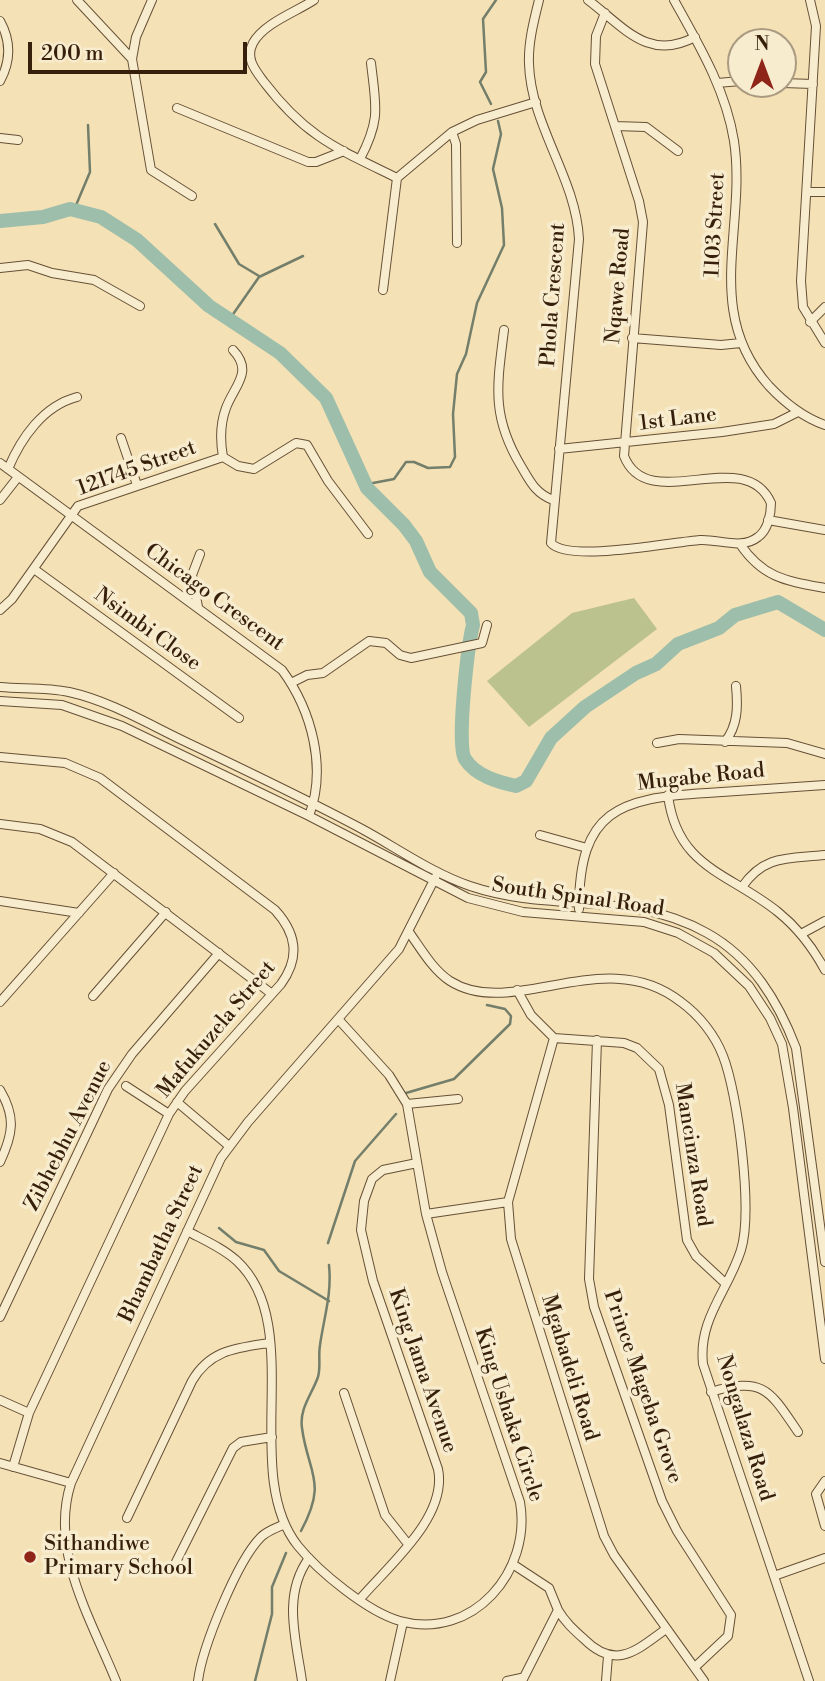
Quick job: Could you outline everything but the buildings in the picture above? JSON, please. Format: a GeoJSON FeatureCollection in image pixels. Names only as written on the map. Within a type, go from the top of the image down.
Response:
{"type":"FeatureCollection","features":[{"type":"Feature","properties":{"kind":"street"},"geometry":{"type":"LineString","coordinates":[[77,0],[132,59]]}},
{"type":"Feature","properties":{"kind":"street"},"geometry":{"type":"LineString","coordinates":[[152,0],[136,37],[132,59],[148,165],[155,174],[178,185],[192,196]]}},
{"type":"Feature","properties":{"kind":"street"},"geometry":{"type":"LineString","coordinates":[[292,13],[293,0]]}},
{"type":"Feature","properties":{"kind":"street"},"geometry":{"type":"LineString","coordinates":[[314,0],[255,40],[250,55],[252,64],[292,117],[344,152],[397,178]]}},
{"type":"Feature","properties":{"kind":"street","name":"Phola Crescent"},"geometry":{"type":"LineString","coordinates":[[539,0],[529,64],[536,102],[578,222],[551,543],[563,550],[636,549],[700,540],[740,544]]}},
{"type":"Feature","properties":{"kind":"street"},"geometry":{"type":"LineString","coordinates":[[588,0],[640,40],[657,47],[675,46],[695,37]]}},
{"type":"Feature","properties":{"kind":"street","name":"1103 Street"},"geometry":{"type":"LineString","coordinates":[[674,0],[717,83],[730,121],[736,161],[730,283],[732,310],[741,343],[759,374],[798,412],[825,425]]}},
{"type":"Feature","properties":{"kind":"street"},"geometry":{"type":"LineString","coordinates":[[810,0],[816,26],[801,282],[803,307],[825,343]]}},
{"type":"Feature","properties":{"kind":"street","name":"Nqawe Road"},"geometry":{"type":"LineString","coordinates":[[605,13],[596,36],[595,64],[643,222],[623,444]]}},
{"type":"Feature","properties":{"kind":"street"},"geometry":{"type":"LineString","coordinates":[[0,21],[7,38],[9,55],[0,81]]}},
{"type":"Feature","properties":{"kind":"street"},"geometry":{"type":"LineString","coordinates":[[816,26],[825,22]]}},
{"type":"Feature","properties":{"kind":"street"},"geometry":{"type":"LineString","coordinates":[[359,159],[374,132],[377,115],[371,64]]}},
{"type":"Feature","properties":{"kind":"street"},"geometry":{"type":"LineString","coordinates":[[717,83],[727,82]]}},
{"type":"Feature","properties":{"kind":"street"},"geometry":{"type":"LineString","coordinates":[[797,83],[813,83]]}},
{"type":"Feature","properties":{"kind":"street"},"geometry":{"type":"LineString","coordinates":[[383,290],[397,178],[452,132],[477,120],[536,102]]}},
{"type":"Feature","properties":{"kind":"street"},"geometry":{"type":"LineString","coordinates":[[177,108],[307,162],[316,162],[344,152]]}},
{"type":"Feature","properties":{"kind":"street"},"geometry":{"type":"LineString","coordinates":[[615,127],[646,127],[678,151]]}},
{"type":"Feature","properties":{"kind":"street"},"geometry":{"type":"LineString","coordinates":[[452,132],[456,144],[457,243]]}},
{"type":"Feature","properties":{"kind":"street"},"geometry":{"type":"LineString","coordinates":[[0,138],[18,140]]}},
{"type":"Feature","properties":{"kind":"street"},"geometry":{"type":"LineString","coordinates":[[807,192],[825,192]]}},
{"type":"Feature","properties":{"kind":"street"},"geometry":{"type":"LineString","coordinates":[[0,268],[28,265],[52,273],[94,280],[140,306]]}},
{"type":"Feature","properties":{"kind":"street"},"geometry":{"type":"LineString","coordinates":[[810,322],[825,307]]}},
{"type":"Feature","properties":{"kind":"street"},"geometry":{"type":"LineString","coordinates":[[504,330],[498,394],[500,422],[534,488],[553,500]]}},
{"type":"Feature","properties":{"kind":"street"},"geometry":{"type":"LineString","coordinates":[[632,338],[721,345],[741,343]]}},
{"type":"Feature","properties":{"kind":"street"},"geometry":{"type":"LineString","coordinates":[[223,457],[223,420],[243,378],[244,367],[233,350]]}},
{"type":"Feature","properties":{"kind":"street"},"geometry":{"type":"LineString","coordinates":[[4,466],[22,437],[56,404],[77,397]]}},
{"type":"Feature","properties":{"kind":"street","name":"1st Lane"},"geometry":{"type":"LineString","coordinates":[[559,449],[623,444],[774,424],[798,412]]}},
{"type":"Feature","properties":{"kind":"street"},"geometry":{"type":"LineString","coordinates":[[121,438],[137,485]]}},
{"type":"Feature","properties":{"kind":"street","name":"121745 Street"},"geometry":{"type":"LineString","coordinates":[[69,514],[86,502],[223,457],[238,467],[254,469],[296,443],[307,445],[328,481],[368,534]]}},
{"type":"Feature","properties":{"kind":"street"},"geometry":{"type":"LineString","coordinates":[[623,444],[627,464],[643,480],[657,482],[718,478],[754,484],[767,494],[771,503],[768,520],[758,538],[740,544],[762,570],[802,585],[825,588]]}},
{"type":"Feature","properties":{"kind":"street","name":"Chicago Crescent"},"geometry":{"type":"LineString","coordinates":[[4,466],[265,656],[291,683],[304,712],[319,767],[309,816]]}},
{"type":"Feature","properties":{"kind":"street"},"geometry":{"type":"LineString","coordinates":[[0,500],[18,477]]}},
{"type":"Feature","properties":{"kind":"street"},"geometry":{"type":"LineString","coordinates":[[0,610],[34,569],[69,514]]}},
{"type":"Feature","properties":{"kind":"street"},"geometry":{"type":"LineString","coordinates":[[768,520],[825,530]]}},
{"type":"Feature","properties":{"kind":"street"},"geometry":{"type":"LineString","coordinates":[[198,607],[192,575],[200,554]]}},
{"type":"Feature","properties":{"kind":"street","name":"Nsimbi Close"},"geometry":{"type":"LineString","coordinates":[[34,569],[239,718]]}},
{"type":"Feature","properties":{"kind":"street"},"geometry":{"type":"LineString","coordinates":[[291,683],[307,675],[324,673],[345,661],[356,647],[369,641],[386,643],[406,658],[481,643],[486,625]]}},
{"type":"Feature","properties":{"kind":"street"},"geometry":{"type":"LineString","coordinates":[[724,742],[734,725],[738,704],[736,686]]}},
{"type":"Feature","properties":{"kind":"street","name":"South Spinal Road"},"geometry":{"type":"LineString","coordinates":[[0,688],[65,691],[99,701],[313,804],[438,872],[470,886],[508,896],[640,907],[673,916],[723,944],[764,985],[786,1023],[796,1048],[825,1262]]}},
{"type":"Feature","properties":{"kind":"street","name":"South Spinal Road"},"geometry":{"type":"LineString","coordinates":[[0,701],[62,705],[97,716],[309,816],[433,883],[486,904],[523,912],[643,922],[678,933],[732,968],[763,1005],[782,1044],[789,1079],[825,1359]]}},
{"type":"Feature","properties":{"kind":"street"},"geometry":{"type":"LineString","coordinates":[[657,743],[679,739],[796,744],[825,754]]}},
{"type":"Feature","properties":{"kind":"street","name":"Mafukuzela Street"},"geometry":{"type":"LineString","coordinates":[[0,757],[65,763],[100,778],[275,910],[290,931],[295,949],[288,974],[169,1114],[29,1413],[13,1467]]}},
{"type":"Feature","properties":{"kind":"street","name":"Mugabe Road"},"geometry":{"type":"LineString","coordinates":[[579,917],[587,848],[598,825],[617,810],[636,800],[668,795],[825,785]]}},
{"type":"Feature","properties":{"kind":"street"},"geometry":{"type":"LineString","coordinates":[[668,795],[672,820],[685,846],[701,861],[780,914],[801,934],[825,970]]}},
{"type":"Feature","properties":{"kind":"street"},"geometry":{"type":"LineString","coordinates":[[0,824],[26,826],[62,836],[272,994]]}},
{"type":"Feature","properties":{"kind":"street"},"geometry":{"type":"LineString","coordinates":[[540,835],[587,848]]}},
{"type":"Feature","properties":{"kind":"street"},"geometry":{"type":"LineString","coordinates":[[742,887],[753,871],[774,860],[825,855]]}},
{"type":"Feature","properties":{"kind":"street","name":"Bhambatha Street"},"geometry":{"type":"LineString","coordinates":[[116,1681],[67,1556],[63,1529],[71,1483],[229,1146],[394,956],[410,932],[438,872]]}},
{"type":"Feature","properties":{"kind":"street"},"geometry":{"type":"LineString","coordinates":[[0,1002],[114,873]]}},
{"type":"Feature","properties":{"kind":"street"},"geometry":{"type":"LineString","coordinates":[[0,901],[79,913]]}},
{"type":"Feature","properties":{"kind":"street"},"geometry":{"type":"LineString","coordinates":[[93,996],[166,912]]}},
{"type":"Feature","properties":{"kind":"street"},"geometry":{"type":"LineString","coordinates":[[801,934],[825,921]]}},
{"type":"Feature","properties":{"kind":"street","name":"Nongalaza Road"},"geometry":{"type":"LineString","coordinates":[[410,932],[443,975],[458,985],[490,991],[517,990],[591,978],[627,979],[652,986],[674,997],[707,1028],[722,1053],[729,1076],[745,1194],[743,1242],[702,1337],[703,1364],[809,1681]]}},
{"type":"Feature","properties":{"kind":"street","name":"Zibhebhu Avenue"},"geometry":{"type":"LineString","coordinates":[[0,1317],[108,1090],[132,1054],[219,953]]}},
{"type":"Feature","properties":{"kind":"street"},"geometry":{"type":"LineString","coordinates":[[517,990],[531,1015],[554,1038]]}},
{"type":"Feature","properties":{"kind":"street","name":"King Ushaka Circle"},"geometry":{"type":"LineString","coordinates":[[187,1231],[228,1254],[244,1268],[261,1299],[269,1343],[275,1493],[285,1524],[309,1558],[379,1613],[403,1622],[439,1623],[472,1611],[501,1587],[514,1565],[522,1539],[520,1502],[442,1272],[426,1214],[407,1104],[389,1075],[339,1020]]}},
{"type":"Feature","properties":{"kind":"street","name":"Mancinza Road"},"geometry":{"type":"LineString","coordinates":[[554,1038],[624,1043],[637,1048],[659,1069],[669,1105],[687,1240],[696,1256],[725,1283]]}},
{"type":"Feature","properties":{"kind":"street","name":"Mgabadeli Road"},"geometry":{"type":"LineString","coordinates":[[554,1038],[508,1202],[511,1239],[601,1527],[614,1555],[705,1681]]}},
{"type":"Feature","properties":{"kind":"street","name":"Prince Mageba Grove"},"geometry":{"type":"LineString","coordinates":[[597,1040],[589,1279],[594,1307],[662,1501],[677,1531],[731,1615],[728,1636],[695,1667]]}},
{"type":"Feature","properties":{"kind":"street"},"geometry":{"type":"LineString","coordinates":[[126,1086],[169,1114]]}},
{"type":"Feature","properties":{"kind":"street"},"geometry":{"type":"LineString","coordinates":[[0,1090],[9,1105],[13,1125],[0,1162]]}},
{"type":"Feature","properties":{"kind":"street"},"geometry":{"type":"LineString","coordinates":[[407,1104],[458,1099]]}},
{"type":"Feature","properties":{"kind":"street"},"geometry":{"type":"LineString","coordinates":[[177,1102],[229,1146]]}},
{"type":"Feature","properties":{"kind":"street","name":"King Jama Avenue"},"geometry":{"type":"LineString","coordinates":[[359,1599],[408,1544],[434,1508],[439,1475],[371,1273],[360,1220],[369,1186],[378,1173],[390,1167],[417,1163]]}},
{"type":"Feature","properties":{"kind":"street"},"geometry":{"type":"LineString","coordinates":[[426,1214],[508,1202]]}},
{"type":"Feature","properties":{"kind":"street"},"geometry":{"type":"LineString","coordinates":[[127,1518],[196,1373],[217,1353],[269,1343]]}},
{"type":"Feature","properties":{"kind":"street"},"geometry":{"type":"LineString","coordinates":[[711,1392],[742,1384],[762,1388],[775,1398],[798,1432]]}},
{"type":"Feature","properties":{"kind":"street"},"geometry":{"type":"LineString","coordinates":[[344,1394],[385,1515],[391,1527],[408,1544]]}},
{"type":"Feature","properties":{"kind":"street"},"geometry":{"type":"LineString","coordinates":[[0,1400],[29,1413]]}},
{"type":"Feature","properties":{"kind":"street"},"geometry":{"type":"LineString","coordinates":[[173,1568],[229,1454],[241,1442],[272,1437]]}},
{"type":"Feature","properties":{"kind":"street"},"geometry":{"type":"LineString","coordinates":[[0,1463],[71,1483]]}},
{"type":"Feature","properties":{"kind":"street"},"geometry":{"type":"LineString","coordinates":[[825,1480],[816,1494],[825,1526]]}},
{"type":"Feature","properties":{"kind":"street"},"geometry":{"type":"LineString","coordinates":[[198,1681],[205,1644],[253,1547],[267,1532],[285,1524]]}},
{"type":"Feature","properties":{"kind":"street"},"geometry":{"type":"LineString","coordinates":[[302,1681],[292,1600],[297,1575],[309,1558]]}},
{"type":"Feature","properties":{"kind":"street"},"geometry":{"type":"LineString","coordinates":[[774,1576],[825,1558]]}},
{"type":"Feature","properties":{"kind":"street"},"geometry":{"type":"LineString","coordinates":[[514,1565],[549,1588],[558,1610],[591,1647],[608,1656],[630,1653],[666,1629]]}},
{"type":"Feature","properties":{"kind":"street"},"geometry":{"type":"LineString","coordinates":[[507,1681],[521,1679],[558,1610]]}},
{"type":"Feature","properties":{"kind":"street"},"geometry":{"type":"LineString","coordinates":[[390,1681],[403,1622]]}},
{"type":"Feature","properties":{"kind":"street"},"geometry":{"type":"LineString","coordinates":[[606,1681],[608,1656]]}},
{"type":"Feature","properties":{"kind":"green space"},"geometry":{"type":"Polygon","coordinates":[[[634,598],[657,629],[529,727],[487,681],[572,613],[634,598]]]}},
{"type":"Feature","properties":{"kind":"waterway"},"geometry":{"type":"LineString","coordinates":[[491,104],[480,82],[486,72],[483,19],[496,0]]}},
{"type":"Feature","properties":{"kind":"waterway"},"geometry":{"type":"LineString","coordinates":[[367,488],[373,483],[394,479],[406,462],[414,462],[428,468],[450,467],[455,457],[453,414],[457,374],[466,354],[477,303],[504,245],[502,208],[493,169],[501,134],[498,121]]}},
{"type":"Feature","properties":{"kind":"waterway"},"geometry":{"type":"LineString","coordinates":[[74,210],[90,172],[88,125]]}},
{"type":"Feature","properties":{"kind":"waterway"},"geometry":{"type":"LineString","coordinates":[[0,221],[43,217],[70,209],[101,217],[137,240],[209,306],[280,353],[326,398],[367,488],[404,525],[416,541],[430,572],[471,613],[473,625],[464,694],[463,750],[470,765],[488,777],[516,786],[526,781],[551,738],[585,707],[636,673],[656,664],[678,644],[719,628],[735,615],[778,602],[825,630]]}},
{"type":"Feature","properties":{"kind":"waterway"},"geometry":{"type":"LineString","coordinates":[[215,224],[239,264],[259,276]]}},
{"type":"Feature","properties":{"kind":"waterway"},"geometry":{"type":"LineString","coordinates":[[229,320],[259,277],[303,256]]}},
{"type":"Feature","properties":{"kind":"waterway"},"geometry":{"type":"LineString","coordinates":[[406,1093],[454,1079],[510,1024],[511,1016],[505,1009],[487,1005]]}},
{"type":"Feature","properties":{"kind":"waterway"},"geometry":{"type":"LineString","coordinates":[[328,1243],[355,1161],[396,1114]]}},
{"type":"Feature","properties":{"kind":"waterway"},"geometry":{"type":"LineString","coordinates":[[219,1228],[236,1242],[264,1250],[279,1271],[329,1301]]}},
{"type":"Feature","properties":{"kind":"waterway"},"geometry":{"type":"LineString","coordinates":[[301,1531],[309,1514],[315,1489],[302,1421],[304,1408],[319,1373],[319,1349],[329,1296],[329,1265]]}},
{"type":"Feature","properties":{"kind":"waterway"},"geometry":{"type":"LineString","coordinates":[[255,1681],[272,1614],[272,1587],[286,1553]]}},
{"type":"Feature","properties":{"kind":"place","name":"Sithandiwe Primary School"},"geometry":{"type":"Point","coordinates":[30,1557]}}]}
